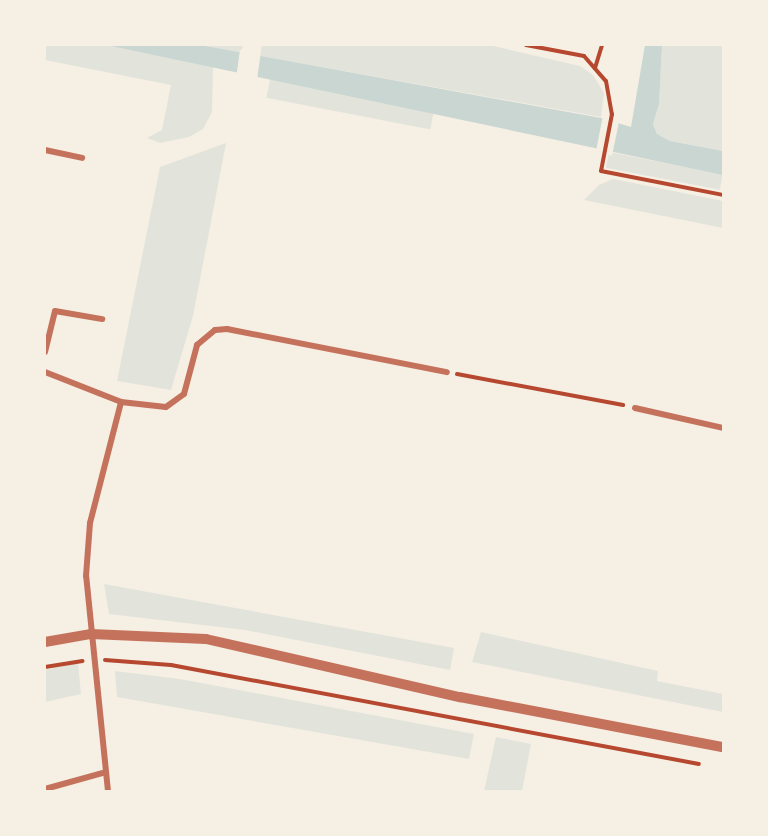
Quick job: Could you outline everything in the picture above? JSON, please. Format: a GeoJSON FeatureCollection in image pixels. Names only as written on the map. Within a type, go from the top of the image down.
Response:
{"type":"FeatureCollection","features":[{"type":"Feature","properties":{"kind":"street"},"geometry":{"type":"LineString","coordinates":[[45,150],[82,158]]}},
{"type":"Feature","properties":{"kind":"street"},"geometry":{"type":"LineString","coordinates":[[45,352],[55,311],[102,319]]}},
{"type":"Feature","properties":{"kind":"street"},"geometry":{"type":"LineString","coordinates":[[45,372],[121,402],[173,404],[187,387],[197,345],[215,330],[227,328],[447,372]]}},
{"type":"Feature","properties":{"kind":"street"},"geometry":{"type":"LineString","coordinates":[[108,791],[86,576],[90,523],[121,402]]}},
{"type":"Feature","properties":{"kind":"street"},"geometry":{"type":"LineString","coordinates":[[635,408],[723,428]]}},
{"type":"Feature","properties":{"kind":"street"},"geometry":{"type":"LineString","coordinates":[[45,642],[91,634],[206,639],[460,697],[723,747]]}},
{"type":"Feature","properties":{"kind":"street"},"geometry":{"type":"LineString","coordinates":[[45,789],[106,772]]}},
{"type":"Feature","properties":{"kind":"path"},"geometry":{"type":"LineString","coordinates":[[526,45],[584,57],[606,81],[612,114],[602,171],[723,195]]}},
{"type":"Feature","properties":{"kind":"path"},"geometry":{"type":"LineString","coordinates":[[595,69],[602,45]]}},
{"type":"Feature","properties":{"kind":"path"},"geometry":{"type":"LineString","coordinates":[[447,372],[635,408]]}},
{"type":"Feature","properties":{"kind":"path"},"geometry":{"type":"LineString","coordinates":[[45,667],[93,659],[171,665],[699,764]]}},
{"type":"Feature","properties":{"kind":"shaded area"},"geometry":{"type":"Polygon","coordinates":[[[45,45],[106,45],[213,67],[212,112],[203,129],[189,137],[160,143],[147,138],[162,130],[171,85],[45,60],[45,45]]]}},
{"type":"Feature","properties":{"kind":"shaded area"},"geometry":{"type":"Polygon","coordinates":[[[106,45],[200,45],[601,118],[631,127],[645,45],[662,45],[659,104],[653,124],[657,134],[670,141],[723,151],[723,175],[106,45]]]}},
{"type":"Feature","properties":{"kind":"shaded area"},"geometry":{"type":"Polygon","coordinates":[[[200,45],[243,45],[241,53],[200,45]]]}},
{"type":"Feature","properties":{"kind":"shaded area"},"geometry":{"type":"Polygon","coordinates":[[[262,45],[489,45],[580,66],[593,75],[604,93],[601,117],[260,56],[262,45]]]}},
{"type":"Feature","properties":{"kind":"shaded area"},"geometry":{"type":"Polygon","coordinates":[[[662,45],[723,45],[723,151],[670,141],[657,134],[653,124],[659,104],[662,45]]]}},
{"type":"Feature","properties":{"kind":"shaded area"},"geometry":{"type":"Polygon","coordinates":[[[270,79],[434,111],[430,130],[266,98],[270,79]]]}},
{"type":"Feature","properties":{"kind":"shaded area"},"geometry":{"type":"Polygon","coordinates":[[[226,143],[193,316],[171,390],[117,381],[160,167],[226,143]]]}},
{"type":"Feature","properties":{"kind":"shaded area"},"geometry":{"type":"Polygon","coordinates":[[[609,152],[723,174],[720,190],[606,168],[609,152]]]}},
{"type":"Feature","properties":{"kind":"shaded area"},"geometry":{"type":"Polygon","coordinates":[[[613,179],[723,201],[723,228],[584,200],[599,185],[613,179]]]}},
{"type":"Feature","properties":{"kind":"shaded area"},"geometry":{"type":"Polygon","coordinates":[[[104,584],[454,648],[450,670],[245,630],[109,614],[104,584]]]}},
{"type":"Feature","properties":{"kind":"shaded area"},"geometry":{"type":"Polygon","coordinates":[[[481,632],[658,671],[657,681],[723,694],[723,712],[472,662],[481,632]]]}},
{"type":"Feature","properties":{"kind":"shaded area"},"geometry":{"type":"Polygon","coordinates":[[[78,663],[81,694],[45,702],[45,670],[78,663]]]}},
{"type":"Feature","properties":{"kind":"shaded area"},"geometry":{"type":"Polygon","coordinates":[[[115,671],[180,679],[474,734],[469,759],[117,697],[115,671]]]}},
{"type":"Feature","properties":{"kind":"shaded area"},"geometry":{"type":"Polygon","coordinates":[[[496,737],[531,744],[522,791],[484,791],[496,737]]]}},
{"type":"Feature","properties":{"kind":"pier"},"geometry":{"type":"Polygon","coordinates":[[[240,50],[261,53],[257,78],[237,75],[240,50]]]}},
{"type":"Feature","properties":{"kind":"pier"},"geometry":{"type":"Polygon","coordinates":[[[603,115],[619,122],[612,156],[596,151],[603,115]]]}}]}
